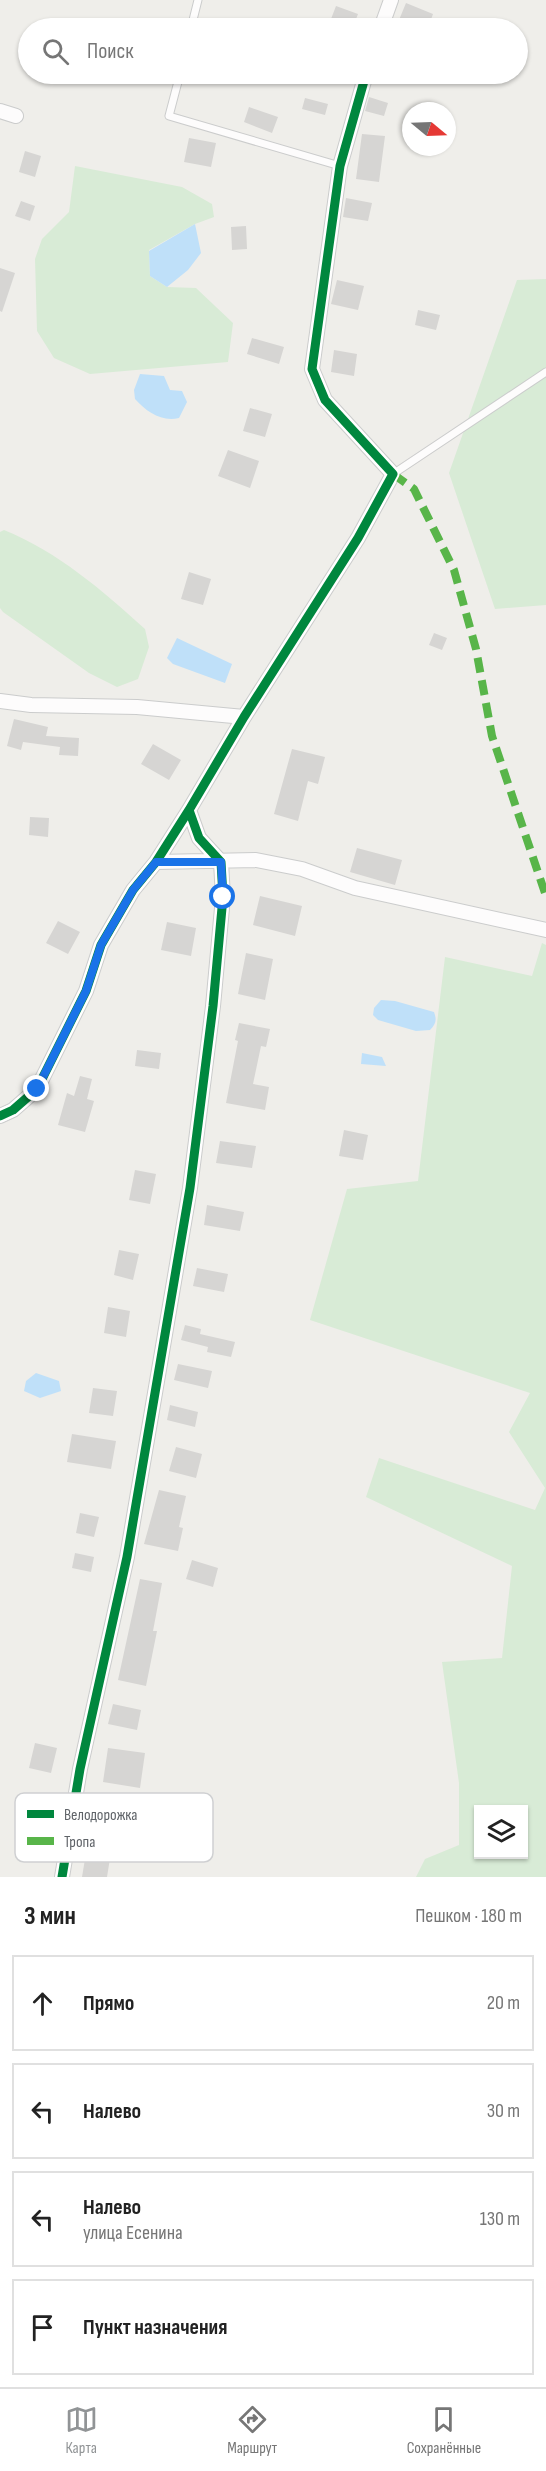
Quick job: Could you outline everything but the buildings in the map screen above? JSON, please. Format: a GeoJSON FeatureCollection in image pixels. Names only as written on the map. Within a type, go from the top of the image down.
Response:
{"type":"FeatureCollection","features":[{"type":"Feature","properties":{"kind":"street"},"geometry":{"type":"LineString","coordinates":[[385,18],[391,0]]}},
{"type":"Feature","properties":{"kind":"street"},"geometry":{"type":"LineString","coordinates":[[0,1116],[13,1110],[37,1089],[86,991],[101,945],[133,890],[156,862],[189,810],[244,717],[358,538],[393,474],[325,400],[312,369],[340,166],[363,84]]}},
{"type":"Feature","properties":{"kind":"street"},"geometry":{"type":"LineString","coordinates":[[0,111],[16,116]]}},
{"type":"Feature","properties":{"kind":"street"},"geometry":{"type":"LineString","coordinates":[[0,701],[31,705],[137,707],[244,717]]}},
{"type":"Feature","properties":{"kind":"street"},"geometry":{"type":"LineString","coordinates":[[76,1793],[127,1557],[190,1188],[213,1006],[223,897],[221,862],[199,838],[189,810]]}},
{"type":"Feature","properties":{"kind":"street"},"geometry":{"type":"LineString","coordinates":[[156,862],[256,860],[302,869],[355,888],[546,930]]}},
{"type":"Feature","properties":{"kind":"street"},"geometry":{"type":"LineString","coordinates":[[62,1877],[64,1862]]}},
{"type":"Feature","properties":{"kind":"lane"},"geometry":{"type":"LineString","coordinates":[[194,18],[198,0]]}},
{"type":"Feature","properties":{"kind":"lane"},"geometry":{"type":"LineString","coordinates":[[177,84],[169,116],[340,166]]}},
{"type":"Feature","properties":{"kind":"lane"},"geometry":{"type":"LineString","coordinates":[[393,474],[546,372]]}},
{"type":"Feature","properties":{"kind":"green space"},"geometry":{"type":"Polygon","coordinates":[[[75,166],[182,187],[212,204],[214,217],[195,224],[149,250],[150,276],[167,287],[196,288],[233,323],[228,362],[90,374],[54,358],[37,331],[35,259],[42,239],[69,212],[75,166]]]}},
{"type":"Feature","properties":{"kind":"green space"},"geometry":{"type":"Polygon","coordinates":[[[546,279],[546,605],[495,609],[449,473],[517,280],[546,279]]]}},
{"type":"Feature","properties":{"kind":"green space"},"geometry":{"type":"Polygon","coordinates":[[[4,530],[43,549],[79,573],[145,629],[149,647],[138,679],[117,687],[89,673],[3,612],[0,608],[0,532],[4,530]]]}},
{"type":"Feature","properties":{"kind":"green space"},"geometry":{"type":"Polygon","coordinates":[[[542,943],[546,945],[546,1877],[416,1877],[425,1859],[459,1845],[459,1783],[442,1662],[502,1658],[512,1566],[366,1497],[379,1458],[535,1510],[545,1488],[509,1432],[530,1393],[310,1320],[347,1189],[418,1181],[445,957],[532,976],[542,943]]]}},
{"type":"Feature","properties":{"kind":"water"},"geometry":{"type":"Polygon","coordinates":[[[195,224],[201,253],[188,270],[167,287],[150,276],[149,251],[195,224]]]}},
{"type":"Feature","properties":{"kind":"water"},"geometry":{"type":"Polygon","coordinates":[[[140,374],[164,376],[170,390],[182,391],[187,402],[179,418],[166,419],[155,415],[135,399],[134,390],[140,374]]]}},
{"type":"Feature","properties":{"kind":"water"},"geometry":{"type":"Polygon","coordinates":[[[177,638],[232,664],[225,683],[173,664],[167,658],[177,638]]]}},
{"type":"Feature","properties":{"kind":"water"},"geometry":{"type":"Polygon","coordinates":[[[381,1000],[395,1001],[434,1012],[435,1024],[430,1030],[416,1031],[378,1020],[373,1015],[374,1008],[381,1000]]]}},
{"type":"Feature","properties":{"kind":"water"},"geometry":{"type":"Polygon","coordinates":[[[362,1053],[382,1057],[386,1066],[361,1064],[362,1053]]]}},
{"type":"Feature","properties":{"kind":"water"},"geometry":{"type":"Polygon","coordinates":[[[36,1373],[59,1381],[61,1391],[40,1398],[24,1391],[26,1381],[36,1373]]]}},
{"type":"Feature","properties":{"kind":"marked path"},"geometry":{"type":"LineString","coordinates":[[393,474],[414,489],[454,570],[476,649],[492,736],[546,896]]}},
{"type":"Feature","properties":{"kind":"cycle path"},"geometry":{"type":"LineString","coordinates":[[0,1116],[13,1110],[37,1089],[86,991],[101,945],[133,890],[156,862],[189,810],[244,717],[358,538],[393,474],[325,400],[312,369],[340,166],[363,84]]}},
{"type":"Feature","properties":{"kind":"cycle path"},"geometry":{"type":"LineString","coordinates":[[76,1793],[127,1557],[190,1188],[213,1006],[223,897],[221,862],[199,838],[189,810]]}},
{"type":"Feature","properties":{"kind":"cycle path"},"geometry":{"type":"LineString","coordinates":[[62,1877],[64,1862]]}},
{"type":"Feature","properties":{"kind":"route"},"geometry":{"type":"LineString","coordinates":[[37,1089],[86,991],[101,945],[133,890],[156,862],[221,862],[223,897]]}}]}
